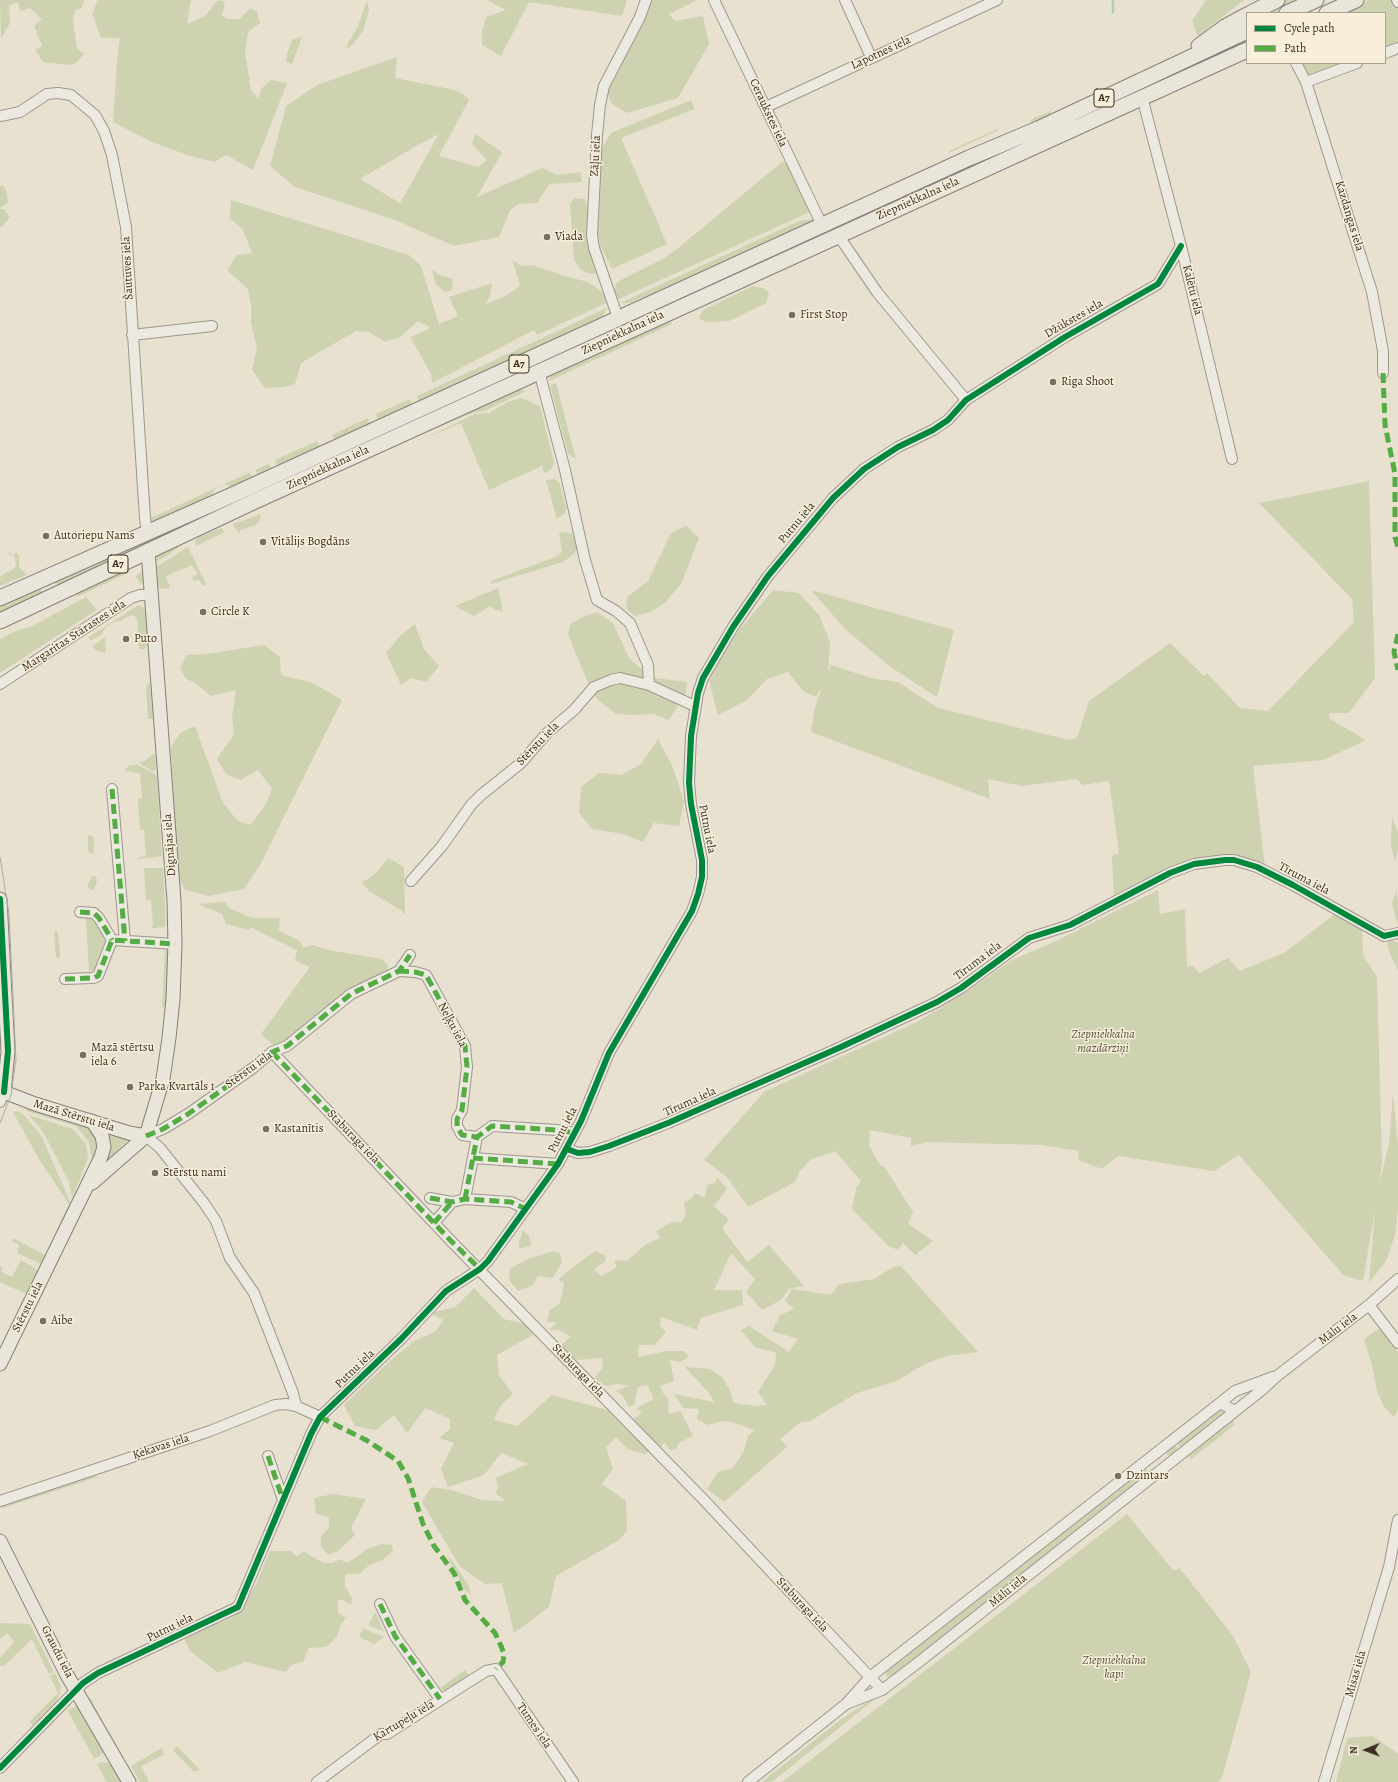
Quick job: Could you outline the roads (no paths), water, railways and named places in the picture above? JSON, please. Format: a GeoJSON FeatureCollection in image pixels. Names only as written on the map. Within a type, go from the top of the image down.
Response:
{"type":"FeatureCollection","features":[{"type":"Feature","properties":{"kind":"highway"},"geometry":{"type":"LineString","coordinates":[[1330,12],[1356,0]]}},
{"type":"Feature","properties":{"kind":"highway"},"geometry":{"type":"LineString","coordinates":[[1253,12],[1270,1]]}},
{"type":"Feature","properties":{"kind":"highway"},"geometry":{"type":"LineString","coordinates":[[1290,12],[1305,6]]}},
{"type":"Feature","properties":{"kind":"highway"},"geometry":{"type":"LineString","coordinates":[[1169,66],[1225,27],[1246,16]]}},
{"type":"Feature","properties":{"kind":"highway","name":"Ziepniekkalna iela"},"geometry":{"type":"LineString","coordinates":[[0,598],[230,496],[969,158],[1038,129],[1169,66],[1246,31]]}},
{"type":"Feature","properties":{"kind":"highway","name":"Ziepniekkalna iela"},"geometry":{"type":"LineString","coordinates":[[0,621],[148,550],[1246,50]]}},
{"type":"Feature","properties":{"kind":"highway"},"geometry":{"type":"LineString","coordinates":[[728,268],[734,274],[732,284]]}},
{"type":"Feature","properties":{"kind":"highway"},"geometry":{"type":"LineString","coordinates":[[539,371],[536,366],[536,362],[540,354]]}},
{"type":"Feature","properties":{"kind":"highway"},"geometry":{"type":"LineString","coordinates":[[230,496],[237,502],[237,510]]}},
{"type":"Feature","properties":{"kind":"highway"},"geometry":{"type":"LineString","coordinates":[[48,578],[44,584],[44,588],[49,592],[56,593]]}},
{"type":"Feature","properties":{"kind":"main road","name":"Dignājas iela"},"geometry":{"type":"LineString","coordinates":[[146,1136],[163,1079],[174,999],[175,944],[172,871],[150,595],[148,550]]}},
{"type":"Feature","properties":{"kind":"main road"},"geometry":{"type":"LineString","coordinates":[[0,899],[8,1051],[2,1097]]}},
{"type":"Feature","properties":{"kind":"main road","name":"Mazā Stērstu iela"},"geometry":{"type":"LineString","coordinates":[[2,1097],[35,1104],[146,1136]]}},
{"type":"Feature","properties":{"kind":"main road","name":"Stērstu iela"},"geometry":{"type":"LineString","coordinates":[[0,1364],[101,1157],[104,1147],[102,1136],[92,1121]]}},
{"type":"Feature","properties":{"kind":"main road","name":"Stērstu iela"},"geometry":{"type":"LineString","coordinates":[[88,1186],[146,1136]]}},
{"type":"Feature","properties":{"kind":"main road","name":"Graudu iela"},"geometry":{"type":"LineString","coordinates":[[0,1541],[4,1554],[76,1689],[129,1782]]}},
{"type":"Feature","properties":{"kind":"street","name":"Zāļu iela"},"geometry":{"type":"LineString","coordinates":[[618,318],[594,248],[592,235],[597,135],[600,105],[604,86],[640,16],[646,0]]}},
{"type":"Feature","properties":{"kind":"street","name":"Ceraukstes iela"},"geometry":{"type":"LineString","coordinates":[[714,0],[822,225]]}},
{"type":"Feature","properties":{"kind":"street"},"geometry":{"type":"LineString","coordinates":[[845,0],[871,57]]}},
{"type":"Feature","properties":{"kind":"street","name":"Lapotnes iela"},"geometry":{"type":"LineString","coordinates":[[766,107],[991,1]]}},
{"type":"Feature","properties":{"kind":"street"},"geometry":{"type":"LineString","coordinates":[[1386,53],[1398,48]]}},
{"type":"Feature","properties":{"kind":"street","name":"Kazdangas iela"},"geometry":{"type":"LineString","coordinates":[[1297,64],[1306,82],[1372,292],[1383,351],[1383,373]]}},
{"type":"Feature","properties":{"kind":"street"},"geometry":{"type":"LineString","coordinates":[[1306,82],[1354,64]]}},
{"type":"Feature","properties":{"kind":"street","name":"Šautuves iela"},"geometry":{"type":"LineString","coordinates":[[0,116],[20,112],[47,94],[58,93],[71,95],[95,115],[104,131],[112,155],[126,226],[144,518],[147,533]]}},
{"type":"Feature","properties":{"kind":"street","name":"Kalētu iela"},"geometry":{"type":"LineString","coordinates":[[1142,97],[1181,246],[1232,459]]}},
{"type":"Feature","properties":{"kind":"street"},"geometry":{"type":"LineString","coordinates":[[838,235],[877,292],[966,400]]}},
{"type":"Feature","properties":{"kind":"street","name":"Džūkstes iela"},"geometry":{"type":"LineString","coordinates":[[966,400],[1065,337],[1158,284],[1181,246]]}},
{"type":"Feature","properties":{"kind":"street"},"geometry":{"type":"LineString","coordinates":[[132,336],[212,326]]}},
{"type":"Feature","properties":{"kind":"street"},"geometry":{"type":"LineString","coordinates":[[539,371],[565,470],[585,560],[597,600],[616,611],[630,623],[648,666],[649,685]]}},
{"type":"Feature","properties":{"kind":"street","name":"Putnu iela"},"geometry":{"type":"LineString","coordinates":[[0,1768],[76,1689],[98,1674],[238,1607],[311,1434],[320,1417],[401,1339],[446,1290],[480,1269],[488,1262],[526,1210],[567,1149],[595,1089],[609,1053],[692,911],[698,894],[702,877],[702,860],[691,804],[689,783],[691,736],[695,706],[703,678],[750,600],[778,563],[833,498],[864,469],[880,458],[898,447],[933,430],[948,420],[966,400]]}},
{"type":"Feature","properties":{"kind":"street","name":"Margaritas Stārastes iela"},"geometry":{"type":"LineString","coordinates":[[0,684],[131,598],[150,595]]}},
{"type":"Feature","properties":{"kind":"street","name":"Stērstu iela"},"geometry":{"type":"LineString","coordinates":[[411,881],[442,846],[471,805],[481,795],[521,763],[547,733],[574,710],[594,688],[611,680],[620,678],[649,685],[695,706]]}},
{"type":"Feature","properties":{"kind":"street"},"geometry":{"type":"LineString","coordinates":[[112,789],[125,941]]}},
{"type":"Feature","properties":{"kind":"street","name":"Tīruma iela"},"geometry":{"type":"LineString","coordinates":[[567,1149],[578,1153],[590,1152],[609,1146],[668,1123],[841,1047],[937,1002],[961,988],[1029,938],[1070,925],[1170,873],[1194,864],[1234,860],[1257,868],[1293,884],[1384,936],[1398,933]]}},
{"type":"Feature","properties":{"kind":"street"},"geometry":{"type":"LineString","coordinates":[[80,912],[94,913],[99,918],[112,940]]}},
{"type":"Feature","properties":{"kind":"street"},"geometry":{"type":"LineString","coordinates":[[112,940],[175,944]]}},
{"type":"Feature","properties":{"kind":"street"},"geometry":{"type":"LineString","coordinates":[[65,979],[93,978],[98,976],[112,940]]}},
{"type":"Feature","properties":{"kind":"street","name":"Stērstu iela"},"geometry":{"type":"LineString","coordinates":[[146,1136],[163,1129],[188,1114],[253,1068],[272,1052],[287,1046],[351,994],[399,971],[410,956]]}},
{"type":"Feature","properties":{"kind":"street","name":"Neļķu iela"},"geometry":{"type":"LineString","coordinates":[[399,971],[415,972],[426,975],[465,1046],[467,1067],[462,1110],[457,1119],[457,1126],[462,1135],[477,1137]]}},
{"type":"Feature","properties":{"kind":"street","name":"Staburaga iela"},"geometry":{"type":"LineString","coordinates":[[272,1052],[434,1223],[702,1498],[882,1690]]}},
{"type":"Feature","properties":{"kind":"street"},"geometry":{"type":"LineString","coordinates":[[465,1199],[477,1137],[492,1126],[558,1130],[575,1133]]}},
{"type":"Feature","properties":{"kind":"street"},"geometry":{"type":"LineString","coordinates":[[146,1136],[160,1148],[204,1203],[216,1221],[230,1258],[254,1293],[293,1393],[296,1406]]}},
{"type":"Feature","properties":{"kind":"street"},"geometry":{"type":"LineString","coordinates":[[473,1158],[558,1164]]}},
{"type":"Feature","properties":{"kind":"street"},"geometry":{"type":"LineString","coordinates":[[430,1198],[452,1202],[465,1199],[511,1202],[526,1210]]}},
{"type":"Feature","properties":{"kind":"street"},"geometry":{"type":"LineString","coordinates":[[434,1223],[452,1202]]}},
{"type":"Feature","properties":{"kind":"street","name":"Mālu iela"},"geometry":{"type":"LineString","coordinates":[[846,1704],[882,1690],[1164,1468],[1277,1376],[1369,1305],[1398,1279]]}},
{"type":"Feature","properties":{"kind":"street"},"geometry":{"type":"LineString","coordinates":[[1369,1305],[1398,1343]]}},
{"type":"Feature","properties":{"kind":"street","name":"Mālu iela"},"geometry":{"type":"LineString","coordinates":[[748,1782],[846,1704],[870,1677],[1220,1402],[1235,1391],[1277,1376]]}},
{"type":"Feature","properties":{"kind":"street"},"geometry":{"type":"LineString","coordinates":[[1220,1402],[1235,1411]]}},
{"type":"Feature","properties":{"kind":"street","name":"Ķekavas iela"},"geometry":{"type":"LineString","coordinates":[[0,1501],[192,1438],[274,1404],[296,1406],[320,1417]]}},
{"type":"Feature","properties":{"kind":"street"},"geometry":{"type":"LineString","coordinates":[[1153,1455],[1164,1468]]}},
{"type":"Feature","properties":{"kind":"street"},"geometry":{"type":"LineString","coordinates":[[268,1456],[283,1500]]}},
{"type":"Feature","properties":{"kind":"street","name":"Misas iela"},"geometry":{"type":"LineString","coordinates":[[1324,1782],[1388,1567],[1398,1520]]}},
{"type":"Feature","properties":{"kind":"street"},"geometry":{"type":"LineString","coordinates":[[380,1604],[395,1636],[440,1699]]}},
{"type":"Feature","properties":{"kind":"street","name":"Kartupeļu iela"},"geometry":{"type":"LineString","coordinates":[[317,1782],[381,1734],[387,1734],[486,1671],[496,1669]]}},
{"type":"Feature","properties":{"kind":"street","name":"Tumes iela"},"geometry":{"type":"LineString","coordinates":[[496,1669],[573,1782]]}},
{"type":"Feature","properties":{"kind":"waterway"},"geometry":{"type":"LineString","coordinates":[[1113,0],[1113,12]]}},
{"type":"Feature","properties":{"kind":"tram line"},"geometry":{"type":"LineString","coordinates":[[0,857],[9,914],[16,1060],[11,1095],[0,1123]]}},
{"type":"Feature","properties":{"kind":"place","name":"Viada"},"geometry":{"type":"Point","coordinates":[547,237]}},
{"type":"Feature","properties":{"kind":"place","name":"First Stop"},"geometry":{"type":"Point","coordinates":[792,315]}},
{"type":"Feature","properties":{"kind":"place","name":"Riga Shoot"},"geometry":{"type":"Point","coordinates":[1053,382]}},
{"type":"Feature","properties":{"kind":"place","name":"Autoriepu Nams"},"geometry":{"type":"Point","coordinates":[46,536]}},
{"type":"Feature","properties":{"kind":"place","name":"Vitālijs Bogdāns"},"geometry":{"type":"Point","coordinates":[263,542]}},
{"type":"Feature","properties":{"kind":"place","name":"Circle K"},"geometry":{"type":"Point","coordinates":[203,612]}},
{"type":"Feature","properties":{"kind":"place","name":"Puto"},"geometry":{"type":"Point","coordinates":[126,639]}},
{"type":"Feature","properties":{"kind":"place","name":"Mazā stērtsu iela 6"},"geometry":{"type":"Point","coordinates":[83,1055]}},
{"type":"Feature","properties":{"kind":"place","name":"Parka Kvartāls 1"},"geometry":{"type":"Point","coordinates":[130,1087]}},
{"type":"Feature","properties":{"kind":"place","name":"Kastanītis"},"geometry":{"type":"Point","coordinates":[266,1129]}},
{"type":"Feature","properties":{"kind":"place","name":"Stērstu nami"},"geometry":{"type":"Point","coordinates":[155,1173]}},
{"type":"Feature","properties":{"kind":"place","name":"Aibe"},"geometry":{"type":"Point","coordinates":[43,1321]}},
{"type":"Feature","properties":{"kind":"place","name":"Dzintars"},"geometry":{"type":"Point","coordinates":[1118,1476]}},
{"type":"Feature","properties":{"kind":"park label","name":"Ziepniekkalna mazdārziņi"},"geometry":{"type":"Point","coordinates":[1103,1042]}},
{"type":"Feature","properties":{"kind":"park label","name":"Ziepniekkalna kapi"},"geometry":{"type":"Point","coordinates":[1114,1668]}}]}
